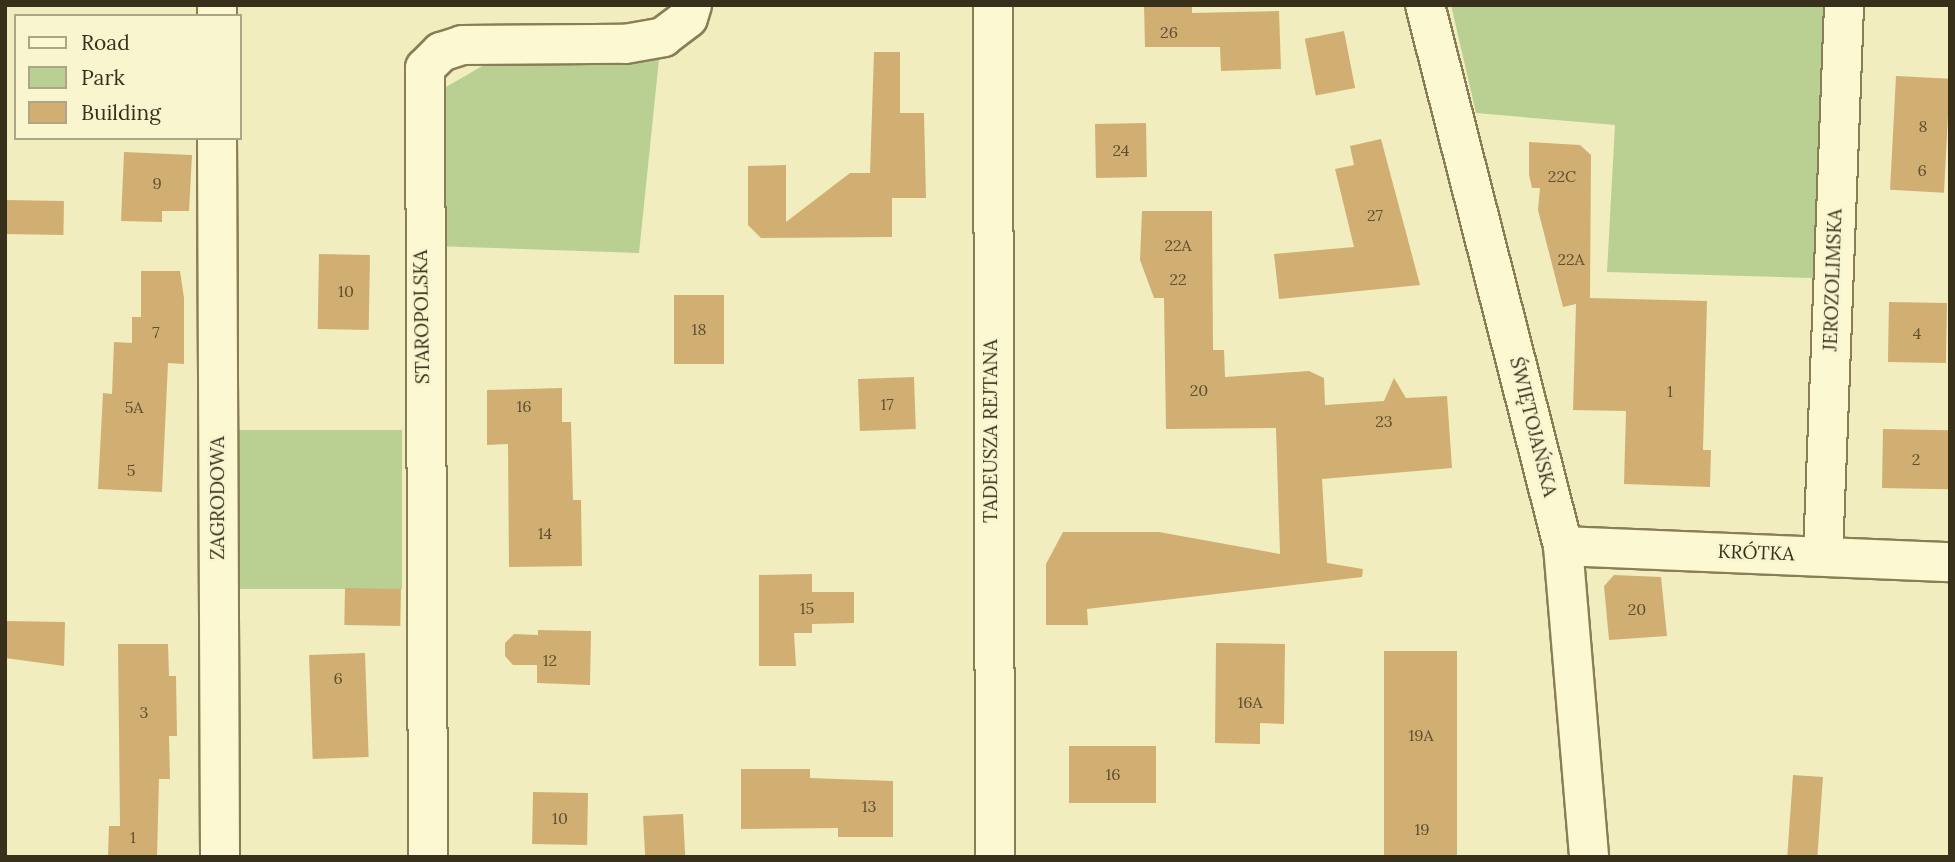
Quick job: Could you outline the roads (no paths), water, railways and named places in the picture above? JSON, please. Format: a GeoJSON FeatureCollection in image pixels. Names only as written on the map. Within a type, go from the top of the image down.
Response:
{"type":"FeatureCollection","features":[{"type":"Feature","properties":{"kind":"street","name":"STAROPOLSKA"},"geometry":{"type":"LineString","coordinates":[[428,857],[425,68],[441,52],[462,45],[625,44],[663,37],[688,18],[692,5]]}},
{"type":"Feature","properties":{"kind":"street","name":"TADEUSZA REJTANA"},"geometry":{"type":"LineString","coordinates":[[993,5],[995,857]]}},
{"type":"Feature","properties":{"kind":"street","name":"ŚWIĘTOJAŃSKA"},"geometry":{"type":"LineString","coordinates":[[1425,5],[1563,546],[1589,857]]}},
{"type":"Feature","properties":{"kind":"street","name":"JEROZOLIMSKA"},"geometry":{"type":"LineString","coordinates":[[1823,555],[1844,5]]}},
{"type":"Feature","properties":{"kind":"street","name":"ZAGRODOWA"},"geometry":{"type":"LineString","coordinates":[[217,140],[220,857]]}},
{"type":"Feature","properties":{"kind":"street","name":"KRÓTKA"},"geometry":{"type":"LineString","coordinates":[[1563,546],[1950,562]]}}]}
